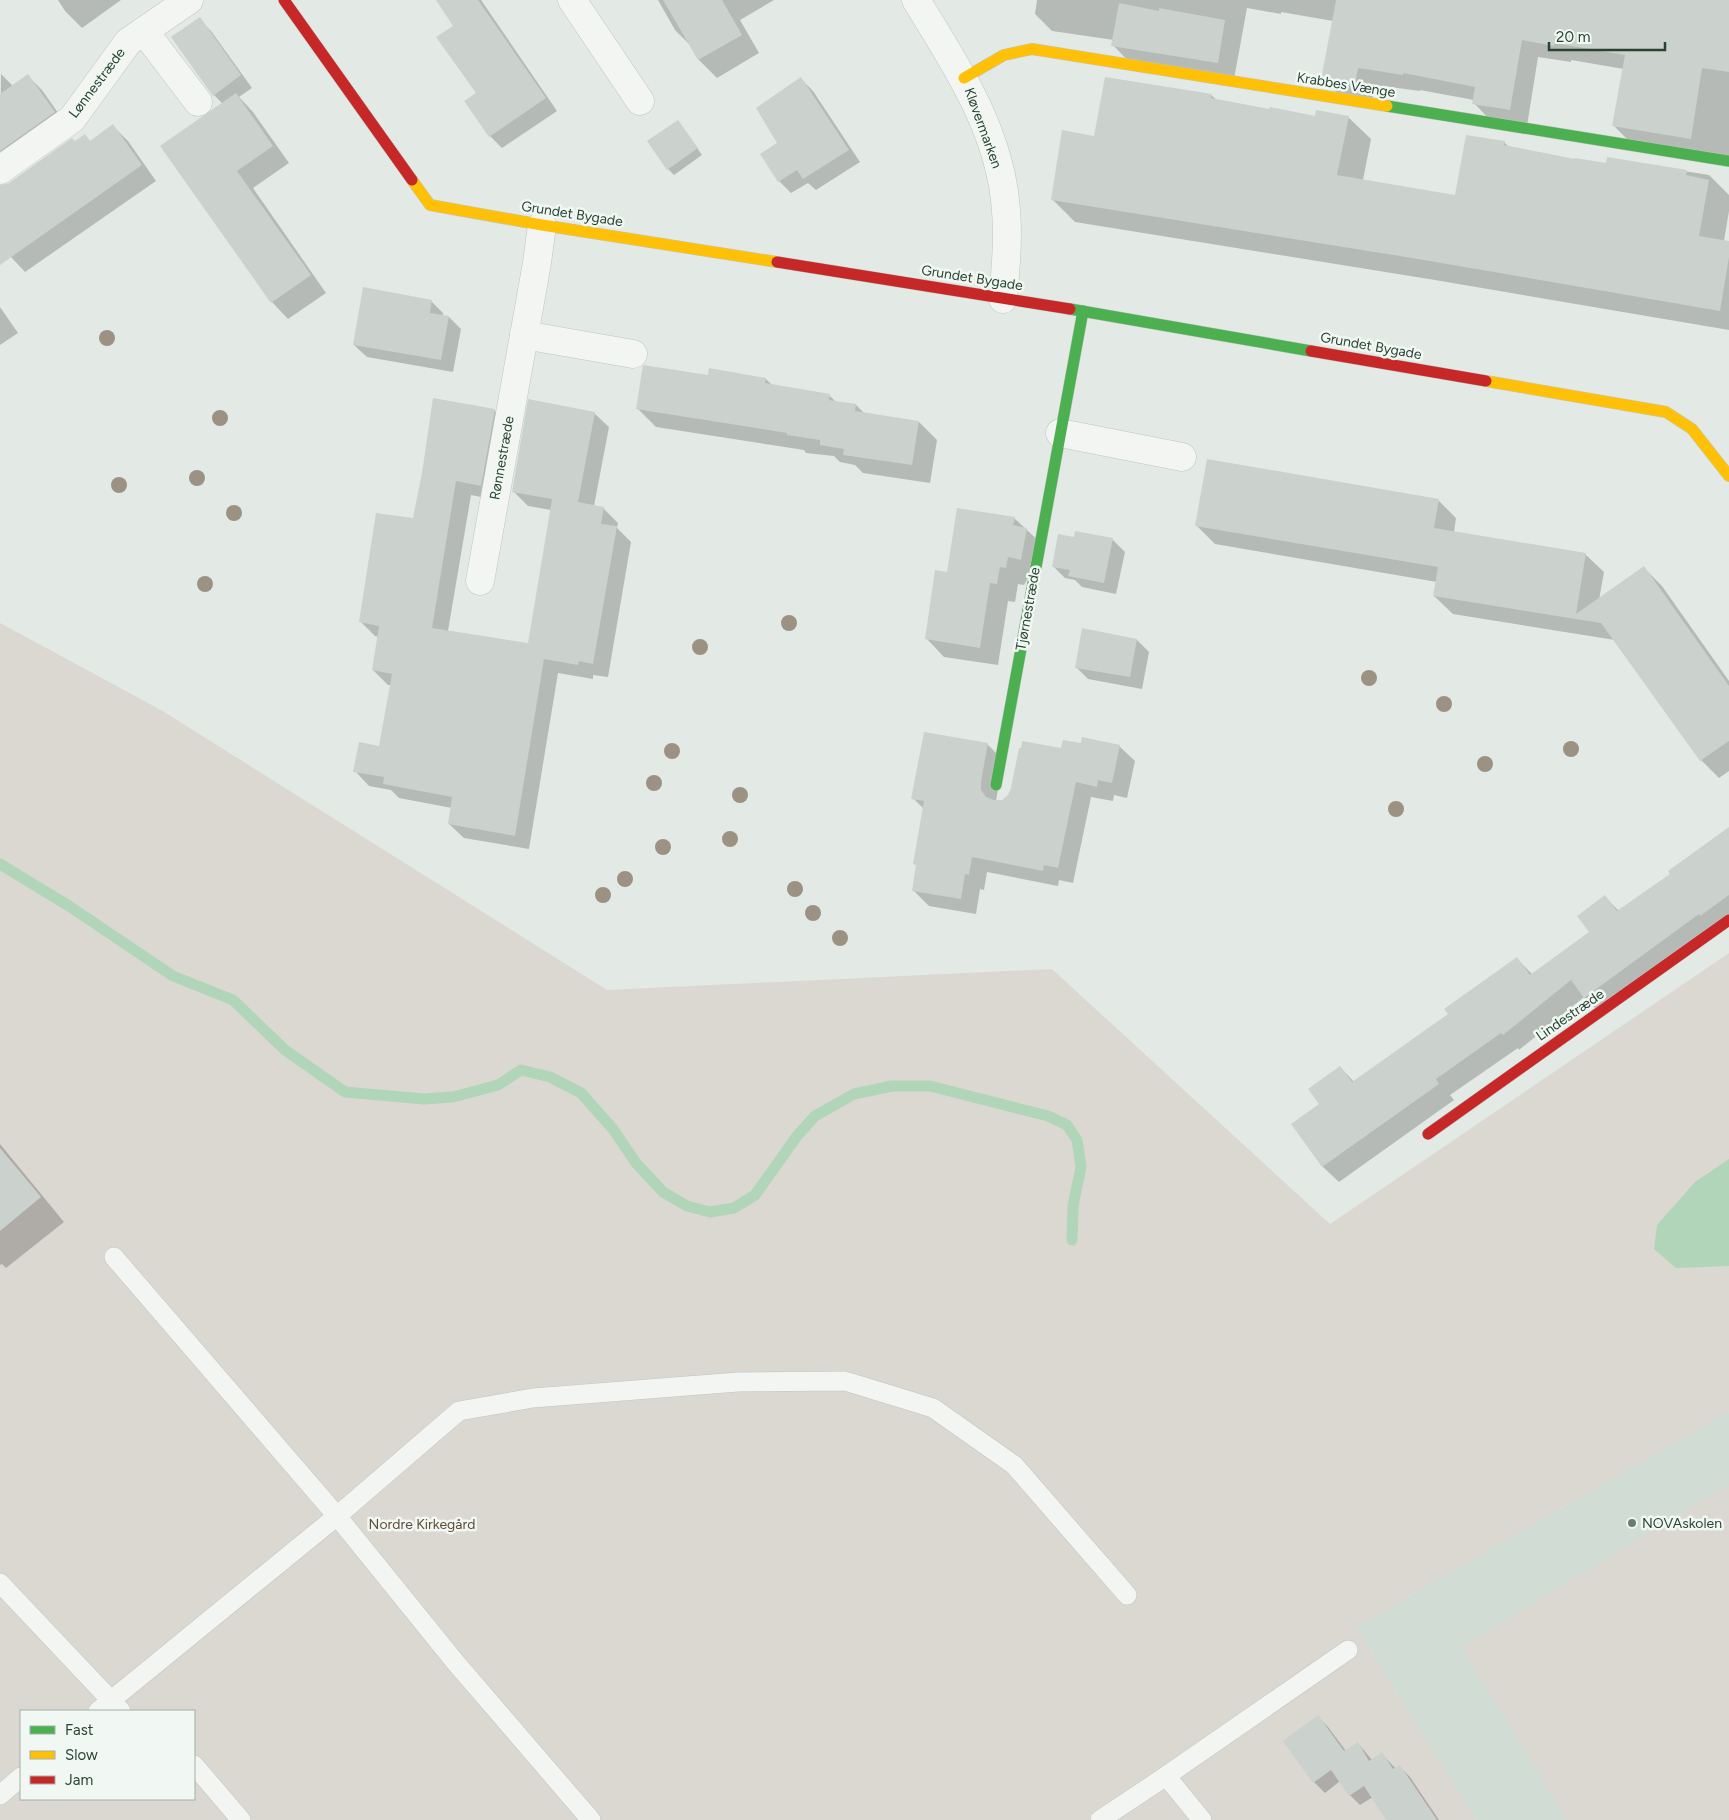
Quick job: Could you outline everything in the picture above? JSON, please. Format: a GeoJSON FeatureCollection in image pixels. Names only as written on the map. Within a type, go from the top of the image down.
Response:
{"type":"FeatureCollection","features":[{"type":"Feature","properties":{"kind":"street","name":"Lønnestræde"},"geometry":{"type":"LineString","coordinates":[[0,170],[72,119],[128,42],[189,0]]}},
{"type":"Feature","properties":{"kind":"street","name":"Grundet Bygade"},"geometry":{"type":"LineString","coordinates":[[284,0],[430,205],[542,225],[1003,298],[1666,412],[1692,429],[1729,476]]}},
{"type":"Feature","properties":{"kind":"street"},"geometry":{"type":"LineString","coordinates":[[572,0],[640,101]]}},
{"type":"Feature","properties":{"kind":"street","name":"Kløvermarken"},"geometry":{"type":"LineString","coordinates":[[916,0],[964,78],[996,153],[1006,199],[1008,245],[1003,298]]}},
{"type":"Feature","properties":{"kind":"street"},"geometry":{"type":"LineString","coordinates":[[144,30],[198,102]]}},
{"type":"Feature","properties":{"kind":"street","name":"Krabbes Vænge"},"geometry":{"type":"LineString","coordinates":[[964,78],[1004,55],[1032,49],[1729,161]]}},
{"type":"Feature","properties":{"kind":"street","name":"Rønnestræde"},"geometry":{"type":"LineString","coordinates":[[480,581],[542,225]]}},
{"type":"Feature","properties":{"kind":"street","name":"Tjørnestræde"},"geometry":{"type":"LineString","coordinates":[[996,785],[1083,312]]}},
{"type":"Feature","properties":{"kind":"street"},"geometry":{"type":"LineString","coordinates":[[524,335],[632,354]]}},
{"type":"Feature","properties":{"kind":"street"},"geometry":{"type":"LineString","coordinates":[[1060,433],[1182,457]]}},
{"type":"Feature","properties":{"kind":"street","name":"Lindestræde"},"geometry":{"type":"LineString","coordinates":[[1428,1134],[1729,920]]}},
{"type":"Feature","properties":{"kind":"lane"},"geometry":{"type":"LineString","coordinates":[[114,1257],[337,1516],[456,1663],[591,1820]]}},
{"type":"Feature","properties":{"kind":"lane"},"geometry":{"type":"LineString","coordinates":[[0,1583],[110,1707],[459,1411],[533,1398],[738,1382],[845,1381],[932,1408],[1014,1465],[1127,1595]]}},
{"type":"Feature","properties":{"kind":"lane"},"geometry":{"type":"LineString","coordinates":[[1100,1820],[1348,1650]]}},
{"type":"Feature","properties":{"kind":"lane"},"geometry":{"type":"LineString","coordinates":[[195,1766],[242,1820]]}},
{"type":"Feature","properties":{"kind":"lane"},"geometry":{"type":"LineString","coordinates":[[1166,1776],[1202,1820]]}},
{"type":"Feature","properties":{"kind":"lane"},"geometry":{"type":"LineString","coordinates":[[0,1795],[20,1778]]}},
{"type":"Feature","properties":{"kind":"shaded area"},"geometry":{"type":"Polygon","coordinates":[[[1729,1159],[1729,1266],[1676,1268],[1654,1249],[1657,1225],[1695,1182],[1729,1159]]]}},
{"type":"Feature","properties":{"kind":"shaded area","name":"NOVAskolen"},"geometry":{"type":"Polygon","coordinates":[[[1729,1411],[1729,1820],[1476,1820],[1356,1627],[1729,1411]]]}},
{"type":"Feature","properties":{"kind":"green space","name":"Nordre Kirkegård"},"geometry":{"type":"Polygon","coordinates":[[[0,623],[161,710],[607,990],[1052,969],[1330,1224],[1729,953],[1729,1411],[1356,1627],[1476,1820],[0,1820],[0,623]]]}},
{"type":"Feature","properties":{"kind":"green space"},"geometry":{"type":"Polygon","coordinates":[[[1729,1484],[1729,1820],[1567,1820],[1462,1647],[1729,1484]]]}},
{"type":"Feature","properties":{"kind":"building"},"geometry":{"type":"Polygon","coordinates":[[[436,0],[478,0],[546,98],[489,137],[464,101],[476,93],[436,37],[453,26],[436,0]]]}},
{"type":"Feature","properties":{"kind":"building"},"geometry":{"type":"Polygon","coordinates":[[[663,0],[722,0],[742,35],[698,60],[663,0]]]}},
{"type":"Feature","properties":{"kind":"building"},"geometry":{"type":"Polygon","coordinates":[[[1336,0],[1729,0],[1729,72],[1702,68],[1691,139],[1612,126],[1625,55],[1554,43],[1554,46],[1522,40],[1510,110],[1472,104],[1475,87],[1403,73],[1403,75],[1358,68],[1355,85],[1321,80],[1336,0]]]}},
{"type":"Feature","properties":{"kind":"building"},"geometry":{"type":"Polygon","coordinates":[[[1119,3],[1159,11],[1159,8],[1225,20],[1218,63],[1111,46],[1119,3]]]}},
{"type":"Feature","properties":{"kind":"building"},"geometry":{"type":"Polygon","coordinates":[[[200,17],[241,75],[213,96],[171,37],[200,17]]]}},
{"type":"Feature","properties":{"kind":"building"},"geometry":{"type":"Polygon","coordinates":[[[28,74],[55,112],[0,151],[0,94],[28,74]]]}},
{"type":"Feature","properties":{"kind":"building"},"geometry":{"type":"Polygon","coordinates":[[[801,77],[849,150],[803,179],[797,170],[778,182],[760,154],[777,143],[756,108],[801,77]]]}},
{"type":"Feature","properties":{"kind":"building"},"geometry":{"type":"Polygon","coordinates":[[[1105,77],[1212,94],[1211,98],[1269,109],[1270,107],[1315,116],[1316,110],[1349,116],[1337,175],[1455,195],[1466,135],[1505,141],[1504,145],[1575,159],[1606,163],[1607,157],[1687,170],[1686,175],[1709,180],[1699,236],[1729,241],[1729,257],[1720,311],[1412,258],[1051,200],[1062,130],[1094,136],[1105,77]]]}},
{"type":"Feature","properties":{"kind":"building"},"geometry":{"type":"Polygon","coordinates":[[[236,93],[273,146],[237,171],[311,275],[271,303],[160,146],[236,93]]]}},
{"type":"Feature","properties":{"kind":"building"},"geometry":{"type":"Polygon","coordinates":[[[678,120],[698,148],[667,170],[647,141],[678,120]]]}},
{"type":"Feature","properties":{"kind":"building"},"geometry":{"type":"Polygon","coordinates":[[[113,124],[142,165],[0,265],[0,185],[9,183],[72,138],[75,141],[85,134],[90,141],[113,124]]]}},
{"type":"Feature","properties":{"kind":"building"},"geometry":{"type":"Polygon","coordinates":[[[363,287],[432,300],[430,313],[449,316],[441,360],[353,345],[363,287]]]}},
{"type":"Feature","properties":{"kind":"building"},"geometry":{"type":"Polygon","coordinates":[[[643,365],[708,375],[709,368],[766,378],[765,383],[830,394],[829,400],[856,404],[855,411],[919,421],[912,465],[843,455],[844,449],[820,445],[820,440],[787,435],[787,433],[636,409],[643,365]]]}},
{"type":"Feature","properties":{"kind":"building"},"geometry":{"type":"Polygon","coordinates":[[[433,398],[495,409],[481,486],[456,481],[432,628],[528,643],[552,499],[512,492],[528,399],[595,412],[578,502],[604,507],[601,524],[617,526],[593,664],[579,661],[578,665],[544,659],[515,836],[448,824],[452,797],[383,784],[384,777],[353,772],[359,742],[379,746],[392,674],[372,670],[379,626],[359,622],[376,513],[413,518],[433,398]]]}},
{"type":"Feature","properties":{"kind":"building"},"geometry":{"type":"Polygon","coordinates":[[[1207,459],[1439,499],[1434,528],[1586,553],[1576,614],[1644,566],[1729,686],[1729,741],[1700,761],[1601,623],[1433,596],[1438,567],[1195,526],[1207,459]]]}},
{"type":"Feature","properties":{"kind":"building"},"geometry":{"type":"Polygon","coordinates":[[[957,508],[1015,517],[1013,525],[1027,528],[1021,560],[1008,557],[1006,568],[1000,567],[997,584],[990,583],[980,648],[925,639],[935,570],[947,572],[957,508]]]}},
{"type":"Feature","properties":{"kind":"building"},"geometry":{"type":"Polygon","coordinates":[[[1075,531],[1113,538],[1104,583],[1068,576],[1070,570],[1052,567],[1058,534],[1074,537],[1075,531]]]}},
{"type":"Feature","properties":{"kind":"building"},"geometry":{"type":"Polygon","coordinates":[[[1082,628],[1137,639],[1130,677],[1075,668],[1082,628]]]}},
{"type":"Feature","properties":{"kind":"building"},"geometry":{"type":"Polygon","coordinates":[[[924,732],[988,743],[981,790],[986,797],[994,800],[1002,800],[1008,795],[1022,741],[1061,748],[1063,740],[1081,743],[1082,737],[1120,745],[1112,783],[1098,780],[1097,787],[1076,782],[1058,868],[1044,865],[1043,871],[972,857],[969,875],[965,874],[961,899],[912,891],[916,865],[913,864],[924,801],[911,799],[924,732]]]}},
{"type":"Feature","properties":{"kind":"building"},"geometry":{"type":"Polygon","coordinates":[[[1729,827],[1729,895],[1700,916],[1699,914],[1584,998],[1571,980],[1503,1035],[1501,1033],[1436,1079],[1439,1084],[1322,1167],[1291,1124],[1319,1104],[1308,1089],[1340,1066],[1352,1082],[1448,1014],[1444,1009],[1517,957],[1530,975],[1589,932],[1577,916],[1605,895],[1617,911],[1670,874],[1668,871],[1729,827]]]}},
{"type":"Feature","properties":{"kind":"building"},"geometry":{"type":"Polygon","coordinates":[[[0,1148],[41,1197],[0,1231],[0,1148]]]}},
{"type":"Feature","properties":{"kind":"building"},"geometry":{"type":"Polygon","coordinates":[[[1318,1715],[1344,1751],[1358,1742],[1369,1761],[1382,1752],[1393,1769],[1400,1765],[1437,1820],[1386,1820],[1364,1786],[1349,1796],[1331,1770],[1313,1783],[1283,1741],[1318,1715]]]}},
{"type":"Feature","properties":{"kind":"waterway"},"geometry":{"type":"LineString","coordinates":[[0,864],[69,906],[173,976],[233,1000],[285,1050],[345,1092],[424,1099],[453,1097],[498,1085],[521,1070],[550,1077],[581,1093],[613,1129],[636,1163],[663,1192],[687,1206],[710,1212],[734,1208],[755,1195],[797,1136],[815,1116],[854,1094],[892,1086],[930,1086],[1048,1116],[1067,1125],[1077,1140],[1081,1167],[1073,1206],[1072,1240]]}},
{"type":"Feature","properties":{"kind":"traffic: fast"},"geometry":{"type":"LineString","coordinates":[[1387,106],[1729,161]]}},
{"type":"Feature","properties":{"kind":"traffic: fast"},"geometry":{"type":"LineString","coordinates":[[1070,309],[1311,351]]}},
{"type":"Feature","properties":{"kind":"traffic: fast"},"geometry":{"type":"LineString","coordinates":[[996,785],[1083,311]]}},
{"type":"Feature","properties":{"kind":"traffic: slow"},"geometry":{"type":"LineString","coordinates":[[964,78],[1004,55],[1032,49],[1387,106]]}},
{"type":"Feature","properties":{"kind":"traffic: slow"},"geometry":{"type":"LineString","coordinates":[[412,180],[430,205],[542,225],[777,262]]}},
{"type":"Feature","properties":{"kind":"traffic: slow"},"geometry":{"type":"LineString","coordinates":[[1486,381],[1666,412],[1692,429],[1729,476]]}},
{"type":"Feature","properties":{"kind":"traffic: jam"},"geometry":{"type":"LineString","coordinates":[[284,0],[412,180]]}},
{"type":"Feature","properties":{"kind":"traffic: jam"},"geometry":{"type":"LineString","coordinates":[[777,262],[1070,309]]}},
{"type":"Feature","properties":{"kind":"traffic: jam"},"geometry":{"type":"LineString","coordinates":[[1311,351],[1486,381]]}},
{"type":"Feature","properties":{"kind":"traffic: jam"},"geometry":{"type":"LineString","coordinates":[[1428,1134],[1729,920]]}},
{"type":"Feature","properties":{"kind":"place","name":"NOVAskolen"},"geometry":{"type":"Point","coordinates":[1632,1523]}}]}
